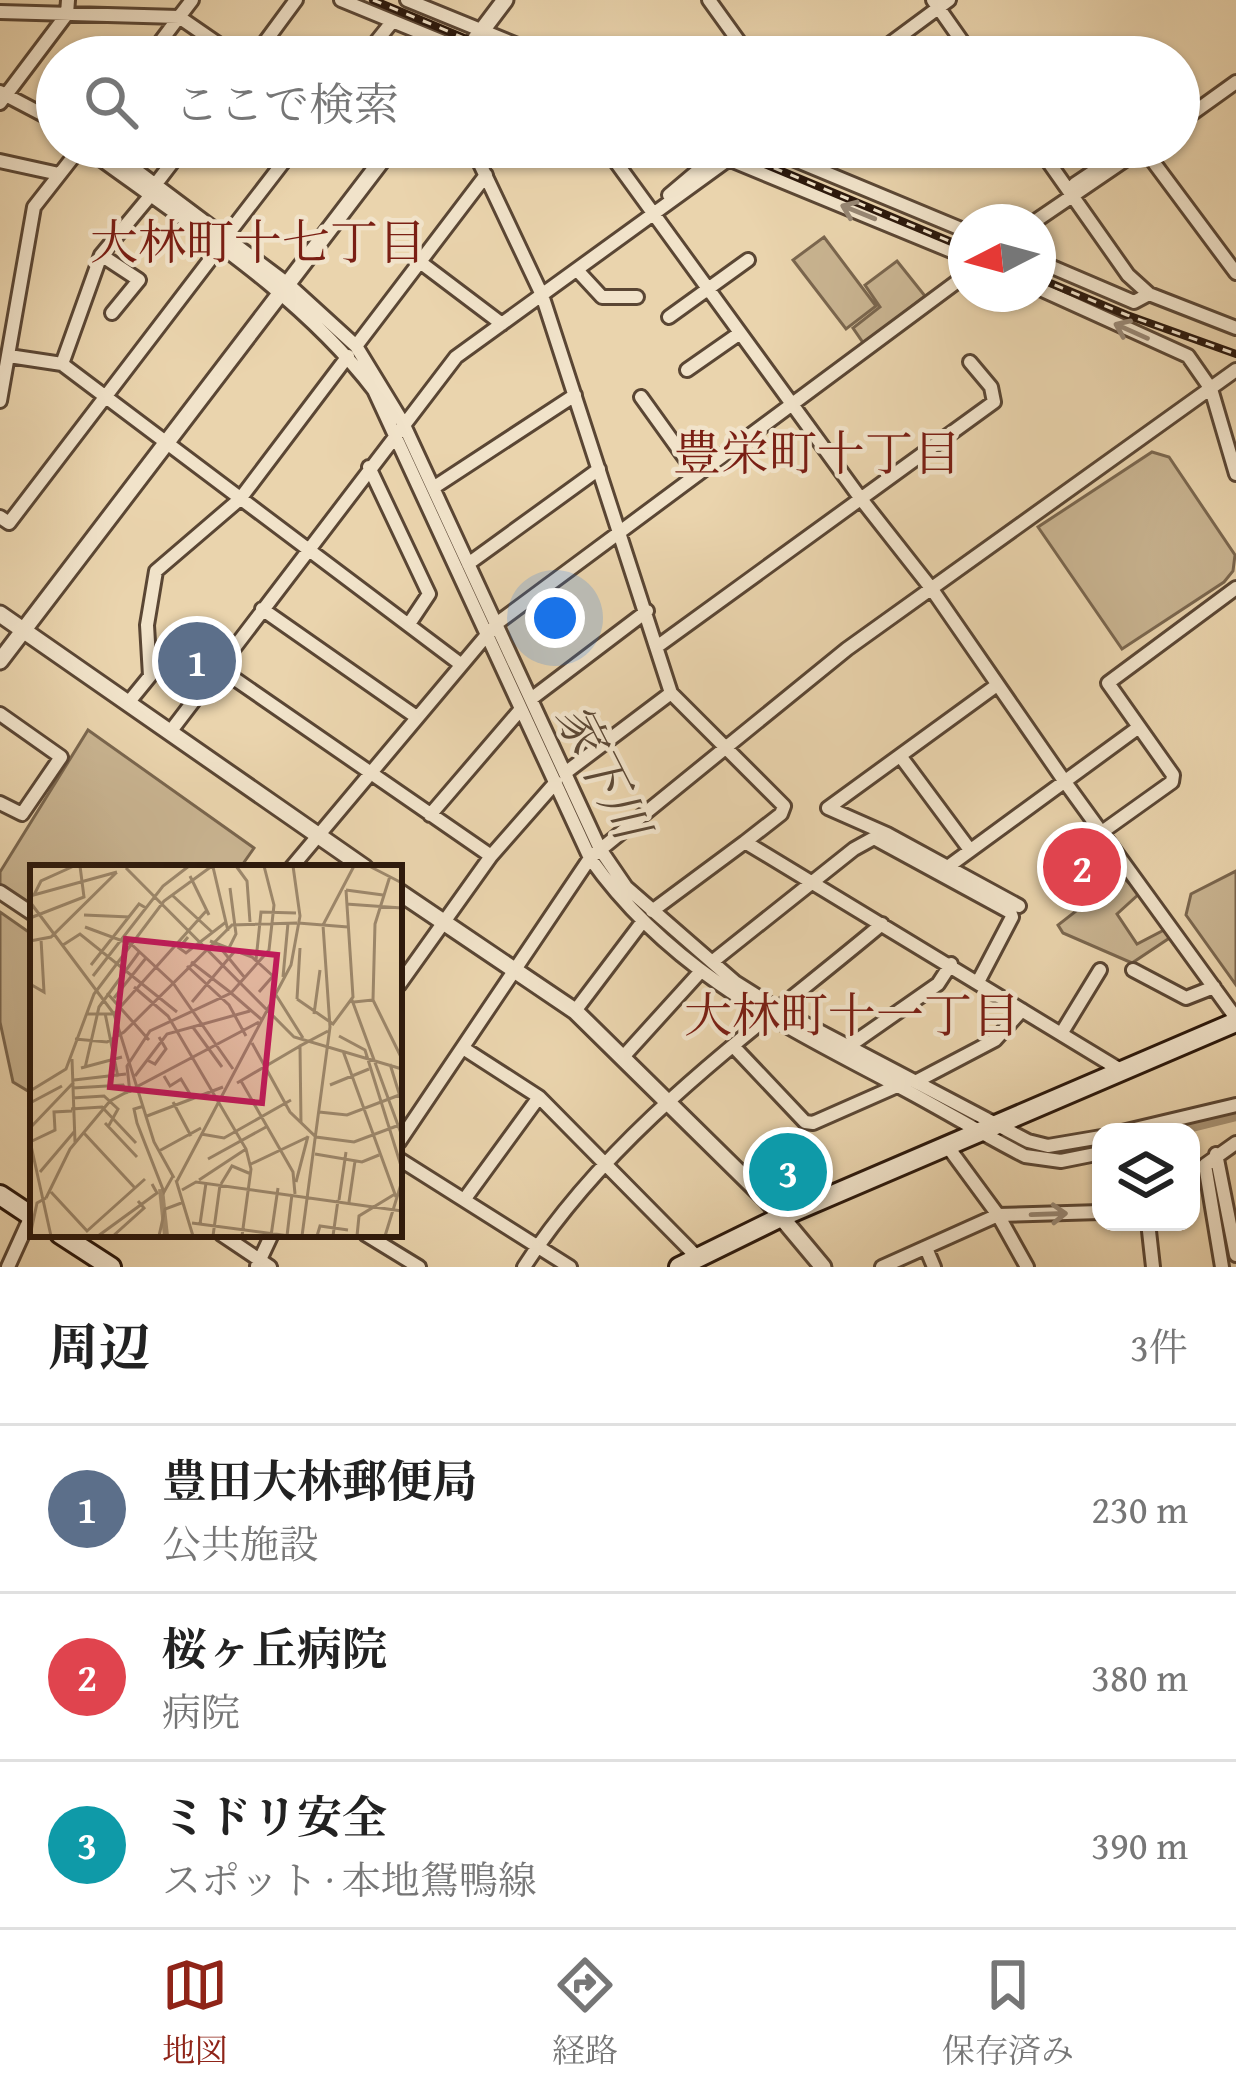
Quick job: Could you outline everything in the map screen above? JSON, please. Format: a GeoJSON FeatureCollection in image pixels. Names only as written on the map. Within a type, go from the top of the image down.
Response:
{"type":"FeatureCollection","features":[{"type":"Feature","properties":{"kind":"main road"},"geometry":{"type":"LineString","coordinates":[[687,1262],[1236,1020]]}},
{"type":"Feature","properties":{"kind":"main road"},"geometry":{"type":"LineString","coordinates":[[0,1195],[30,1214]]}},
{"type":"Feature","properties":{"kind":"main road"},"geometry":{"type":"LineString","coordinates":[[65,1237],[111,1267]]}},
{"type":"Feature","properties":{"kind":"street"},"geometry":{"type":"LineString","coordinates":[[165,36],[192,0]]}},
{"type":"Feature","properties":{"kind":"street"},"geometry":{"type":"LineString","coordinates":[[269,36],[296,0]]}},
{"type":"Feature","properties":{"kind":"street"},"geometry":{"type":"LineString","coordinates":[[341,0],[425,36]]}},
{"type":"Feature","properties":{"kind":"street"},"geometry":{"type":"LineString","coordinates":[[407,0],[494,36]]}},
{"type":"Feature","properties":{"kind":"street"},"geometry":{"type":"LineString","coordinates":[[709,0],[735,36]]}},
{"type":"Feature","properties":{"kind":"street"},"geometry":{"type":"LineString","coordinates":[[480,36],[502,1]]}},
{"type":"Feature","properties":{"kind":"street"},"geometry":{"type":"LineString","coordinates":[[898,36],[940,2],[960,36]]}},
{"type":"Feature","properties":{"kind":"street"},"geometry":{"type":"LineString","coordinates":[[46,36],[67,7]]}},
{"type":"Feature","properties":{"kind":"street"},"geometry":{"type":"LineString","coordinates":[[0,12],[67,7],[179,17],[207,36]]}},
{"type":"Feature","properties":{"kind":"street"},"geometry":{"type":"LineString","coordinates":[[381,36],[392,22]]}},
{"type":"Feature","properties":{"kind":"street"},"geometry":{"type":"LineString","coordinates":[[36,50],[2,97],[36,112]]}},
{"type":"Feature","properties":{"kind":"street"},"geometry":{"type":"LineString","coordinates":[[1200,108],[1236,82]]}},
{"type":"Feature","properties":{"kind":"street"},"geometry":{"type":"LineString","coordinates":[[0,160],[59,174]]}},
{"type":"Feature","properties":{"kind":"street"},"geometry":{"type":"LineString","coordinates":[[0,401],[34,207],[64,168]]}},
{"type":"Feature","properties":{"kind":"street"},"geometry":{"type":"LineString","coordinates":[[117,168],[153,190]]}},
{"type":"Feature","properties":{"kind":"street"},"geometry":{"type":"LineString","coordinates":[[128,168],[285,290],[352,351],[433,488],[468,563],[491,629]]}},
{"type":"Feature","properties":{"kind":"street"},"geometry":{"type":"LineString","coordinates":[[62,364],[101,255],[169,168]]}},
{"type":"Feature","properties":{"kind":"street"},"geometry":{"type":"LineString","coordinates":[[0,517],[9,523],[279,168]]}},
{"type":"Feature","properties":{"kind":"street"},"geometry":{"type":"LineString","coordinates":[[0,661],[376,168]]}},
{"type":"Feature","properties":{"kind":"street"},"geometry":{"type":"LineString","coordinates":[[483,168],[542,295],[671,693],[784,806],[782,814],[648,916],[575,1011]]}},
{"type":"Feature","properties":{"kind":"street"},"geometry":{"type":"LineString","coordinates":[[620,168],[861,500],[931,588],[1236,1020]]}},
{"type":"Feature","properties":{"kind":"street"},"geometry":{"type":"LineString","coordinates":[[653,214],[661,201],[701,168]]}},
{"type":"Feature","properties":{"kind":"street"},"geometry":{"type":"LineString","coordinates":[[170,731],[456,357],[717,168]]}},
{"type":"Feature","properties":{"kind":"street"},"geometry":{"type":"LineString","coordinates":[[751,168],[948,249]]}},
{"type":"Feature","properties":{"kind":"street"},"geometry":{"type":"LineString","coordinates":[[814,168],[948,224]]}},
{"type":"Feature","properties":{"kind":"street"},"geometry":{"type":"LineString","coordinates":[[1054,168],[1128,275],[1150,294],[1236,328]]}},
{"type":"Feature","properties":{"kind":"street"},"geometry":{"type":"LineString","coordinates":[[1073,193],[1075,184],[1099,168]]}},
{"type":"Feature","properties":{"kind":"street"},"geometry":{"type":"LineString","coordinates":[[1056,206],[1115,168]]}},
{"type":"Feature","properties":{"kind":"street"},"geometry":{"type":"LineString","coordinates":[[1158,168],[1236,273]]}},
{"type":"Feature","properties":{"kind":"street"},"geometry":{"type":"LineString","coordinates":[[128,703],[150,676],[147,625],[156,571],[240,499],[487,175]]}},
{"type":"Feature","properties":{"kind":"street"},"geometry":{"type":"LineString","coordinates":[[101,255],[139,280],[112,314]]}},
{"type":"Feature","properties":{"kind":"street"},"geometry":{"type":"LineString","coordinates":[[669,317],[748,260]]}},
{"type":"Feature","properties":{"kind":"street"},"geometry":{"type":"LineString","coordinates":[[420,262],[502,324]]}},
{"type":"Feature","properties":{"kind":"street"},"geometry":{"type":"LineString","coordinates":[[1056,269],[1134,302],[1150,294]]}},
{"type":"Feature","properties":{"kind":"street"},"geometry":{"type":"LineString","coordinates":[[577,270],[602,296],[637,297]]}},
{"type":"Feature","properties":{"kind":"street"},"geometry":{"type":"LineString","coordinates":[[293,865],[491,629],[948,288]]}},
{"type":"Feature","properties":{"kind":"street"},"geometry":{"type":"LineString","coordinates":[[1056,296],[1188,356],[1211,388],[1236,474]]}},
{"type":"Feature","properties":{"kind":"street"},"geometry":{"type":"LineString","coordinates":[[687,370],[740,332]]}},
{"type":"Feature","properties":{"kind":"street"},"geometry":{"type":"LineString","coordinates":[[9,356],[62,364],[459,663]]}},
{"type":"Feature","properties":{"kind":"street"},"geometry":{"type":"LineString","coordinates":[[658,646],[994,402],[991,387],[970,362]]}},
{"type":"Feature","properties":{"kind":"street"},"geometry":{"type":"LineString","coordinates":[[402,1138],[595,853],[722,747],[931,588],[1234,371]]}},
{"type":"Feature","properties":{"kind":"street"},"geometry":{"type":"LineString","coordinates":[[433,488],[575,395]]}},
{"type":"Feature","properties":{"kind":"street"},"geometry":{"type":"LineString","coordinates":[[641,397],[697,475]]}},
{"type":"Feature","properties":{"kind":"street"},"geometry":{"type":"LineString","coordinates":[[400,427],[613,890],[706,967],[774,1014],[897,1086],[1028,1141],[1048,1146],[1092,1139]]}},
{"type":"Feature","properties":{"kind":"street"},"geometry":{"type":"LineString","coordinates":[[369,467],[429,594],[409,624]]}},
{"type":"Feature","properties":{"kind":"street"},"geometry":{"type":"LineString","coordinates":[[468,563],[598,469]]}},
{"type":"Feature","properties":{"kind":"street"},"geometry":{"type":"LineString","coordinates":[[1102,832],[1172,782],[1173,775],[1108,683],[1236,588]]}},
{"type":"Feature","properties":{"kind":"street"},"geometry":{"type":"LineString","coordinates":[[262,609],[416,716]]}},
{"type":"Feature","properties":{"kind":"street"},"geometry":{"type":"LineString","coordinates":[[430,815],[526,704],[647,611]]}},
{"type":"Feature","properties":{"kind":"street"},"geometry":{"type":"LineString","coordinates":[[0,614],[360,865]]}},
{"type":"Feature","properties":{"kind":"street"},"geometry":{"type":"LineString","coordinates":[[187,631],[222,663],[490,856]]}},
{"type":"Feature","properties":{"kind":"street"},"geometry":{"type":"LineString","coordinates":[[978,982],[1009,924],[1010,912],[828,808],[997,686]]}},
{"type":"Feature","properties":{"kind":"street"},"geometry":{"type":"LineString","coordinates":[[402,981],[490,856],[561,778],[671,693]]}},
{"type":"Feature","properties":{"kind":"street"},"geometry":{"type":"LineString","coordinates":[[0,714],[61,757],[22,814],[0,802]]}},
{"type":"Feature","properties":{"kind":"street"},"geometry":{"type":"LineString","coordinates":[[950,866],[1139,727]]}},
{"type":"Feature","properties":{"kind":"street"},"geometry":{"type":"LineString","coordinates":[[901,757],[970,850]]}},
{"type":"Feature","properties":{"kind":"street"},"geometry":{"type":"LineString","coordinates":[[622,1057],[706,967],[867,840],[884,838],[950,866],[1019,906]]}},
{"type":"Feature","properties":{"kind":"street"},"geometry":{"type":"LineString","coordinates":[[745,842],[1122,1071]]}},
{"type":"Feature","properties":{"kind":"street"},"geometry":{"type":"LineString","coordinates":[[0,892],[30,912]]}},
{"type":"Feature","properties":{"kind":"street"},"geometry":{"type":"LineString","coordinates":[[402,894],[575,1011],[781,1217],[823,1267]]}},
{"type":"Feature","properties":{"kind":"street"},"geometry":{"type":"LineString","coordinates":[[524,1267],[605,1163],[667,1104],[882,924]]}},
{"type":"Feature","properties":{"kind":"street"},"geometry":{"type":"LineString","coordinates":[[849,1046],[938,984],[951,964]]}},
{"type":"Feature","properties":{"kind":"street"},"geometry":{"type":"LineString","coordinates":[[1061,1034],[1100,970]]}},
{"type":"Feature","properties":{"kind":"street"},"geometry":{"type":"LineString","coordinates":[[1133,970],[1186,998],[1214,987]]}},
{"type":"Feature","properties":{"kind":"street"},"geometry":{"type":"LineString","coordinates":[[917,1082],[995,1040],[1022,1010]]}},
{"type":"Feature","properties":{"kind":"street"},"geometry":{"type":"LineString","coordinates":[[774,1014],[917,1082],[992,1128],[1025,1156],[1046,1161],[1092,1154]]}},
{"type":"Feature","properties":{"kind":"street"},"geometry":{"type":"LineString","coordinates":[[463,1048],[538,1097],[605,1163],[687,1262]]}},
{"type":"Feature","properties":{"kind":"street"},"geometry":{"type":"LineString","coordinates":[[734,1048],[806,1123],[897,1086]]}},
{"type":"Feature","properties":{"kind":"street"},"geometry":{"type":"LineString","coordinates":[[464,1201],[538,1097]]}},
{"type":"Feature","properties":{"kind":"street"},"geometry":{"type":"LineString","coordinates":[[1160,1123],[1236,1105]]}},
{"type":"Feature","properties":{"kind":"street"},"geometry":{"type":"LineString","coordinates":[[1222,1267],[1205,1166],[1236,1143]]}},
{"type":"Feature","properties":{"kind":"street"},"geometry":{"type":"LineString","coordinates":[[948,1147],[998,1215],[1027,1267]]}},
{"type":"Feature","properties":{"kind":"street"},"geometry":{"type":"LineString","coordinates":[[1216,1154],[1236,1255]]}},
{"type":"Feature","properties":{"kind":"street"},"geometry":{"type":"LineString","coordinates":[[402,1161],[570,1267]]}},
{"type":"Feature","properties":{"kind":"street"},"geometry":{"type":"LineString","coordinates":[[882,1267],[998,1215],[1092,1212]]}},
{"type":"Feature","properties":{"kind":"street"},"geometry":{"type":"LineString","coordinates":[[8,1267],[30,1219]]}},
{"type":"Feature","properties":{"kind":"street"},"geometry":{"type":"LineString","coordinates":[[1149,1231],[1153,1267]]}},
{"type":"Feature","properties":{"kind":"street"},"geometry":{"type":"LineString","coordinates":[[224,1237],[262,1265]]}},
{"type":"Feature","properties":{"kind":"street"},"geometry":{"type":"LineString","coordinates":[[370,1237],[419,1267]]}},
{"type":"Feature","properties":{"kind":"street"},"geometry":{"type":"LineString","coordinates":[[926,1248],[934,1267]]}},
{"type":"Feature","properties":{"kind":"shaded area"},"geometry":{"type":"Polygon","coordinates":[[[824,237],[876,306],[846,329],[793,260],[824,237]]]}},
{"type":"Feature","properties":{"kind":"shaded area"},"geometry":{"type":"Polygon","coordinates":[[[897,261],[925,296],[864,344],[853,328],[880,307],[865,285],[897,261]]]}},
{"type":"Feature","properties":{"kind":"shaded area"},"geometry":{"type":"Polygon","coordinates":[[[1152,452],[1169,457],[1235,555],[1233,571],[1224,582],[1122,649],[1038,527],[1152,452]]]}},
{"type":"Feature","properties":{"kind":"shaded area"},"geometry":{"type":"Polygon","coordinates":[[[88,730],[254,848],[242,865],[30,865],[30,907],[0,885],[0,872],[88,730]]]}},
{"type":"Feature","properties":{"kind":"shaded area"},"geometry":{"type":"Polygon","coordinates":[[[1236,871],[1236,985],[1186,915],[1191,894],[1236,871]]]}},
{"type":"Feature","properties":{"kind":"shaded area"},"geometry":{"type":"Polygon","coordinates":[[[1121,876],[1140,893],[1117,914],[1137,944],[1166,929],[1171,937],[1132,963],[1063,933],[1058,925],[1121,876]]]}},
{"type":"Feature","properties":{"kind":"shaded area"},"geometry":{"type":"Polygon","coordinates":[[[0,912],[30,933],[30,1092],[13,1082],[0,1022],[0,912]]]}},
{"type":"Feature","properties":{"kind":"waterway","name":"家下川"},"geometry":{"type":"LineString","coordinates":[[484,613],[606,872],[718,978]]}},
{"type":"Feature","properties":{"kind":"waterway","name":"家下川"},"geometry":{"type":"LineString","coordinates":[[1191,1123],[1236,1112]]}},
{"type":"Feature","properties":{"kind":"waterway","name":"家下川"},"geometry":{"type":"LineString","coordinates":[[1010,1138],[1054,1152],[1092,1147]]}},
{"type":"Feature","properties":{"kind":"railway"},"geometry":{"type":"LineString","coordinates":[[373,0],[460,36]]}},
{"type":"Feature","properties":{"kind":"railway"},"geometry":{"type":"LineString","coordinates":[[774,168],[948,240]]}},
{"type":"Feature","properties":{"kind":"railway"},"geometry":{"type":"LineString","coordinates":[[1056,285],[1236,354]]}},
{"type":"Feature","properties":{"kind":"place","name":"豊田大林郵便局"},"geometry":{"type":"Point","coordinates":[197,661]}},
{"type":"Feature","properties":{"kind":"place","name":"桜ヶ丘病院"},"geometry":{"type":"Point","coordinates":[1082,867]}},
{"type":"Feature","properties":{"kind":"place","name":"ミドリ安全"},"geometry":{"type":"Point","coordinates":[788,1172]}},
{"type":"Feature","properties":{"kind":"district","name":"大林町十七丁目"},"geometry":{"type":"Point","coordinates":[258,242]}},
{"type":"Feature","properties":{"kind":"district","name":"豊栄町十丁目"},"geometry":{"type":"Point","coordinates":[817,453]}},
{"type":"Feature","properties":{"kind":"district","name":"大林町十一丁目"},"geometry":{"type":"Point","coordinates":[852,1015]}}]}
